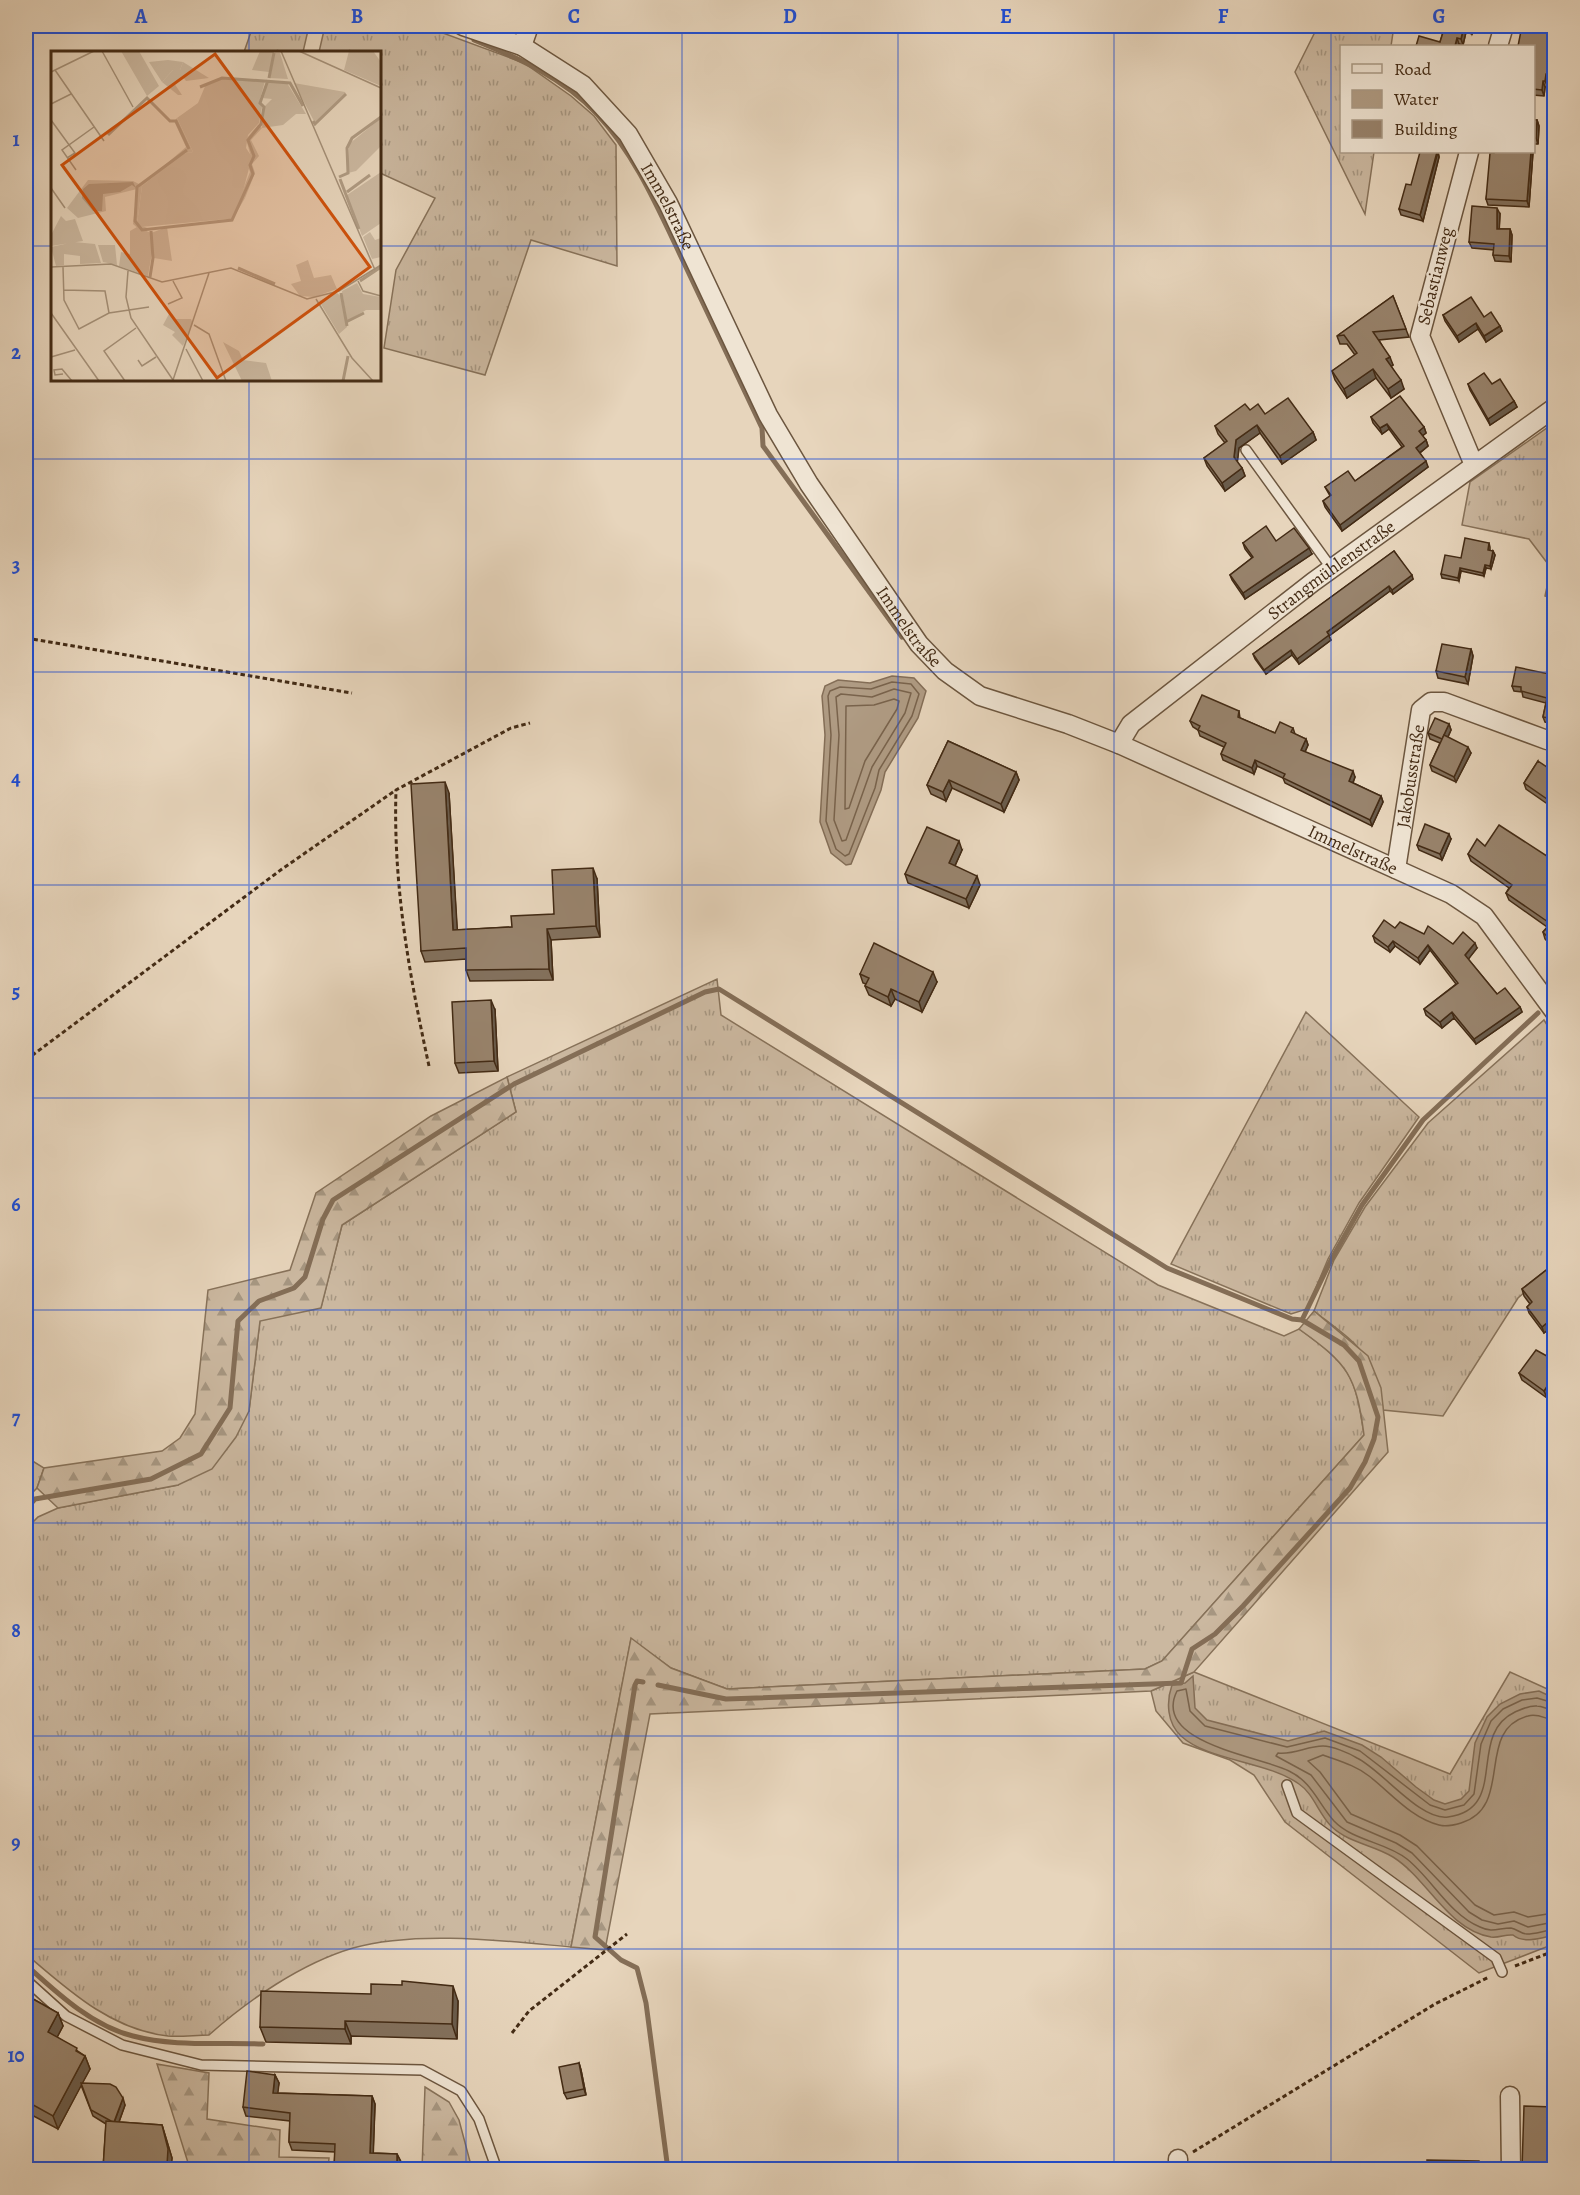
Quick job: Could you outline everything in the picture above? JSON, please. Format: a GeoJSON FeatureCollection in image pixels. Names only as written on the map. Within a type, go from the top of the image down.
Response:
{"type":"FeatureCollection","features":[{"type":"Feature","properties":{"kind":"street","name":"Immelstraße"},"geometry":{"type":"LineString","coordinates":[[463,26],[522,46],[583,85],[628,134],[668,203],[768,415],[809,484],[919,644],[945,671],[980,696],[1068,724],[1119,744],[1451,894],[1484,916],[1554,1011]]}},
{"type":"Feature","properties":{"kind":"street"},"geometry":{"type":"LineString","coordinates":[[522,46],[529,26]]}},
{"type":"Feature","properties":{"kind":"street"},"geometry":{"type":"LineString","coordinates":[[1498,45],[1504,26]]}},
{"type":"Feature","properties":{"kind":"street","name":"Sebastianweg"},"geometry":{"type":"LineString","coordinates":[[1469,153],[1420,336],[1474,465]]}},
{"type":"Feature","properties":{"kind":"street","name":"Strangmühlenstraße"},"geometry":{"type":"LineString","coordinates":[[1119,744],[1131,724],[1332,569],[1554,408]]}},
{"type":"Feature","properties":{"kind":"street","name":"Jakobusstraße"},"geometry":{"type":"LineString","coordinates":[[1396,869],[1421,710],[1431,702],[1443,702],[1547,740]]}},
{"type":"Feature","properties":{"kind":"street"},"geometry":{"type":"LineString","coordinates":[[1510,2096],[1511,2169]]}},
{"type":"Feature","properties":{"kind":"lane"},"geometry":{"type":"LineString","coordinates":[[1246,450],[1332,569]]}},
{"type":"Feature","properties":{"kind":"lane"},"geometry":{"type":"LineString","coordinates":[[1287,1785],[1297,1813],[1496,1959],[1502,1972]]}},
{"type":"Feature","properties":{"kind":"lane"},"geometry":{"type":"LineString","coordinates":[[26,1980],[66,2016],[122,2045],[201,2065],[422,2070],[461,2091],[479,2119],[497,2169]]}},
{"type":"Feature","properties":{"kind":"path"},"geometry":{"type":"LineString","coordinates":[[26,638],[352,693]]}},
{"type":"Feature","properties":{"kind":"path"},"geometry":{"type":"LineString","coordinates":[[26,1060],[282,869],[396,790],[511,728],[530,723]]}},
{"type":"Feature","properties":{"kind":"path"},"geometry":{"type":"LineString","coordinates":[[396,790],[395,841],[408,973],[429,1066]]}},
{"type":"Feature","properties":{"kind":"path"},"geometry":{"type":"LineString","coordinates":[[512,2033],[529,2011],[627,1934]]}},
{"type":"Feature","properties":{"kind":"path"},"geometry":{"type":"LineString","coordinates":[[1178,2164],[1196,2150],[1435,2004],[1502,1972],[1554,1951]]}},
{"type":"Feature","properties":{"kind":"green space"},"geometry":{"type":"Polygon","coordinates":[[[253,26],[309,26],[303,51],[244,51],[253,26]]]}},
{"type":"Feature","properties":{"kind":"green space"},"geometry":{"type":"Polygon","coordinates":[[[325,26],[424,26],[524,63],[571,96],[594,116],[616,145],[617,266],[531,240],[485,375],[384,348],[396,270],[435,198],[381,173],[381,51],[319,51],[325,26]]]}},
{"type":"Feature","properties":{"kind":"green space"},"geometry":{"type":"Polygon","coordinates":[[[1318,26],[1394,26],[1391,45],[1340,45],[1340,153],[1374,153],[1365,214],[1295,72],[1318,26]]]}},
{"type":"Feature","properties":{"kind":"green space"},"geometry":{"type":"Polygon","coordinates":[[[1554,423],[1554,599],[1545,596],[1551,568],[1529,539],[1462,525],[1470,482],[1554,423]]]}},
{"type":"Feature","properties":{"kind":"green space"},"geometry":{"type":"Polygon","coordinates":[[[717,979],[721,1015],[1158,1285],[1284,1336],[1299,1329],[1340,1362],[1347,1373],[1357,1397],[1364,1435],[1162,1661],[1145,1669],[727,1689],[671,1668],[631,1639],[571,1947],[461,1938],[405,1939],[378,1943],[353,1948],[295,1973],[258,1996],[209,2035],[168,2036],[128,2026],[109,2017],[74,1994],[26,1954],[26,1529],[38,1517],[58,1508],[178,1485],[249,1411],[260,1320],[321,1307],[342,1225],[516,1112],[507,1077],[717,979]]]}},
{"type":"Feature","properties":{"kind":"green space"},"geometry":{"type":"Polygon","coordinates":[[[1306,1012],[1419,1117],[1359,1203],[1328,1259],[1307,1309],[1291,1314],[1171,1264],[1306,1012]]]}},
{"type":"Feature","properties":{"kind":"green space"},"geometry":{"type":"Polygon","coordinates":[[[1544,1020],[1554,1036],[1554,1267],[1518,1298],[1443,1416],[1383,1410],[1375,1375],[1362,1352],[1314,1311],[1334,1260],[1365,1207],[1428,1123],[1544,1020]]]}},
{"type":"Feature","properties":{"kind":"green space"},"geometry":{"type":"Polygon","coordinates":[[[507,1077],[516,1112],[342,1225],[321,1308],[260,1321],[249,1411],[236,1437],[212,1469],[178,1485],[58,1508],[37,1488],[44,1468],[162,1451],[180,1438],[195,1414],[208,1290],[290,1270],[316,1193],[431,1116],[507,1077]]]}},
{"type":"Feature","properties":{"kind":"green space"},"geometry":{"type":"Polygon","coordinates":[[[1314,1311],[1368,1356],[1381,1388],[1388,1452],[1194,1672],[1151,1691],[650,1714],[605,1950],[571,1947],[631,1638],[671,1668],[727,1689],[1145,1669],[1162,1661],[1364,1435],[1357,1398],[1347,1373],[1329,1352],[1299,1329],[1314,1311]]]}},
{"type":"Feature","properties":{"kind":"green space"},"geometry":{"type":"Polygon","coordinates":[[[26,1457],[44,1468],[37,1488],[26,1499],[26,1457]]]}},
{"type":"Feature","properties":{"kind":"green space"},"geometry":{"type":"Polygon","coordinates":[[[1194,1672],[1450,1774],[1510,1672],[1554,1692],[1554,1944],[1479,1973],[1285,1822],[1254,1775],[1230,1760],[1183,1743],[1156,1711],[1151,1691],[1194,1672]]]}},
{"type":"Feature","properties":{"kind":"green space"},"geometry":{"type":"Polygon","coordinates":[[[157,2064],[209,2073],[207,2119],[280,2130],[279,2157],[329,2158],[328,2169],[190,2169],[157,2064]]]}},
{"type":"Feature","properties":{"kind":"green space"},"geometry":{"type":"Polygon","coordinates":[[[425,2087],[449,2102],[459,2120],[472,2169],[422,2169],[425,2087]]]}},
{"type":"Feature","properties":{"kind":"water"},"geometry":{"type":"Polygon","coordinates":[[[892,676],[914,678],[926,691],[918,718],[885,772],[881,790],[851,864],[846,865],[831,853],[820,822],[825,735],[822,696],[825,686],[838,680],[870,683],[892,676]]]}},
{"type":"Feature","properties":{"kind":"water"},"geometry":{"type":"Polygon","coordinates":[[[1193,1676],[1195,1708],[1207,1720],[1288,1741],[1324,1731],[1362,1745],[1381,1757],[1434,1800],[1445,1804],[1461,1799],[1469,1791],[1475,1743],[1487,1717],[1500,1704],[1520,1694],[1539,1691],[1554,1698],[1554,1935],[1527,1940],[1513,1935],[1491,1937],[1462,1925],[1405,1866],[1393,1857],[1346,1837],[1332,1827],[1323,1817],[1309,1793],[1299,1784],[1271,1770],[1206,1751],[1181,1736],[1170,1719],[1169,1698],[1172,1685],[1185,1683],[1193,1676]]]}},
{"type":"Feature","properties":{"kind":"building"},"geometry":{"type":"Polygon","coordinates":[[[1445,26],[1464,26],[1461,39],[1457,38],[1455,45],[1416,45],[1419,36],[1440,42],[1445,26]]]}},
{"type":"Feature","properties":{"kind":"building"},"geometry":{"type":"Polygon","coordinates":[[[1527,26],[1552,26],[1549,74],[1546,74],[1542,90],[1535,89],[1535,45],[1518,45],[1521,31],[1526,32],[1527,26]]]}},
{"type":"Feature","properties":{"kind":"building"},"geometry":{"type":"Polygon","coordinates":[[[1535,120],[1537,120],[1536,138],[1535,120]]]}},
{"type":"Feature","properties":{"kind":"building"},"geometry":{"type":"Polygon","coordinates":[[[1420,153],[1437,153],[1420,215],[1399,209],[1406,184],[1411,185],[1420,153]]]}},
{"type":"Feature","properties":{"kind":"building"},"geometry":{"type":"Polygon","coordinates":[[[1490,153],[1531,153],[1527,201],[1486,199],[1490,153]]]}},
{"type":"Feature","properties":{"kind":"building"},"geometry":{"type":"Polygon","coordinates":[[[1472,206],[1497,208],[1497,229],[1510,229],[1509,256],[1493,255],[1494,244],[1469,242],[1472,206]]]}},
{"type":"Feature","properties":{"kind":"building"},"geometry":{"type":"Polygon","coordinates":[[[1393,296],[1406,329],[1373,332],[1390,357],[1386,359],[1401,380],[1388,389],[1373,369],[1344,389],[1332,371],[1357,353],[1344,335],[1337,336],[1393,296]]]}},
{"type":"Feature","properties":{"kind":"building"},"geometry":{"type":"Polygon","coordinates":[[[1471,297],[1484,317],[1491,312],[1500,326],[1484,336],[1476,323],[1457,336],[1443,315],[1471,297]]]}},
{"type":"Feature","properties":{"kind":"building"},"geometry":{"type":"Polygon","coordinates":[[[1484,373],[1492,384],[1500,379],[1514,401],[1488,419],[1468,384],[1484,373]]]}},
{"type":"Feature","properties":{"kind":"building"},"geometry":{"type":"Polygon","coordinates":[[[1400,396],[1424,427],[1419,431],[1426,440],[1416,448],[1426,461],[1340,525],[1323,501],[1331,495],[1325,487],[1348,471],[1355,481],[1404,446],[1387,424],[1380,428],[1371,417],[1400,396]]]}},
{"type":"Feature","properties":{"kind":"building"},"geometry":{"type":"Polygon","coordinates":[[[1288,398],[1313,432],[1280,456],[1257,425],[1236,440],[1234,457],[1242,468],[1222,483],[1204,458],[1227,441],[1215,426],[1245,404],[1250,410],[1258,404],[1265,414],[1288,398]]]}},
{"type":"Feature","properties":{"kind":"building"},"geometry":{"type":"Polygon","coordinates":[[[1266,526],[1276,541],[1294,528],[1309,548],[1243,593],[1230,575],[1253,557],[1243,543],[1266,526]]]}},
{"type":"Feature","properties":{"kind":"building"},"geometry":{"type":"Polygon","coordinates":[[[1465,538],[1489,543],[1488,550],[1493,551],[1490,566],[1485,565],[1483,573],[1460,568],[1458,578],[1441,574],[1445,555],[1461,558],[1465,538]]]}},
{"type":"Feature","properties":{"kind":"building"},"geometry":{"type":"Polygon","coordinates":[[[1394,551],[1412,575],[1392,590],[1389,586],[1327,632],[1329,635],[1297,659],[1291,650],[1264,670],[1253,654],[1394,551]]]}},
{"type":"Feature","properties":{"kind":"building"},"geometry":{"type":"Polygon","coordinates":[[[1442,644],[1471,649],[1465,677],[1436,671],[1442,644]]]}},
{"type":"Feature","properties":{"kind":"building"},"geometry":{"type":"Polygon","coordinates":[[[1516,667],[1554,675],[1554,719],[1543,717],[1547,698],[1521,691],[1521,687],[1512,686],[1516,667]]]}},
{"type":"Feature","properties":{"kind":"building"},"geometry":{"type":"Polygon","coordinates":[[[1202,695],[1239,711],[1238,717],[1275,733],[1280,722],[1293,728],[1291,732],[1306,739],[1301,750],[1353,771],[1349,781],[1381,796],[1370,820],[1283,778],[1285,774],[1255,760],[1252,768],[1221,754],[1226,743],[1198,730],[1200,726],[1190,721],[1202,695]]]}},
{"type":"Feature","properties":{"kind":"building"},"geometry":{"type":"Polygon","coordinates":[[[1435,718],[1449,724],[1442,739],[1428,733],[1435,718]]]}},
{"type":"Feature","properties":{"kind":"building"},"geometry":{"type":"Polygon","coordinates":[[[1444,735],[1468,747],[1454,777],[1430,765],[1444,735]]]}},
{"type":"Feature","properties":{"kind":"building"},"geometry":{"type":"Polygon","coordinates":[[[948,741],[1016,772],[1001,804],[949,780],[943,792],[927,785],[948,741]]]}},
{"type":"Feature","properties":{"kind":"building"},"geometry":{"type":"Polygon","coordinates":[[[1538,761],[1554,772],[1554,788],[1547,799],[1524,783],[1538,761]]]}},
{"type":"Feature","properties":{"kind":"building"},"geometry":{"type":"Polygon","coordinates":[[[445,782],[453,930],[512,927],[511,916],[554,914],[552,870],[593,868],[596,926],[547,929],[549,969],[466,970],[466,948],[421,951],[411,784],[445,782]]]}},
{"type":"Feature","properties":{"kind":"building"},"geometry":{"type":"Polygon","coordinates":[[[1425,824],[1449,834],[1440,854],[1417,845],[1425,824]]]}},
{"type":"Feature","properties":{"kind":"building"},"geometry":{"type":"Polygon","coordinates":[[[1499,825],[1553,860],[1549,865],[1554,868],[1554,944],[1543,932],[1551,924],[1506,893],[1512,885],[1468,854],[1477,839],[1485,846],[1499,825]]]}},
{"type":"Feature","properties":{"kind":"building"},"geometry":{"type":"Polygon","coordinates":[[[927,827],[959,841],[949,863],[977,876],[966,899],[905,874],[927,827]]]}},
{"type":"Feature","properties":{"kind":"building"},"geometry":{"type":"Polygon","coordinates":[[[1384,920],[1395,928],[1400,922],[1424,934],[1428,926],[1453,944],[1463,932],[1475,943],[1465,955],[1497,994],[1505,988],[1520,1007],[1474,1039],[1452,1012],[1440,1022],[1424,1009],[1458,983],[1428,945],[1418,958],[1393,941],[1388,947],[1373,936],[1384,920]]]}},
{"type":"Feature","properties":{"kind":"building"},"geometry":{"type":"Polygon","coordinates":[[[874,943],[933,972],[919,1002],[891,989],[888,997],[865,986],[869,978],[860,974],[874,943]]]}},
{"type":"Feature","properties":{"kind":"building"},"geometry":{"type":"Polygon","coordinates":[[[491,1000],[494,1061],[455,1063],[452,1002],[491,1000]]]}},
{"type":"Feature","properties":{"kind":"building"},"geometry":{"type":"Polygon","coordinates":[[[1554,1264],[1554,1317],[1542,1327],[1527,1307],[1532,1302],[1522,1289],[1554,1264]]]}},
{"type":"Feature","properties":{"kind":"building"},"geometry":{"type":"Polygon","coordinates":[[[1536,1350],[1554,1360],[1552,1362],[1554,1376],[1544,1391],[1519,1373],[1536,1350]]]}},
{"type":"Feature","properties":{"kind":"building"},"geometry":{"type":"Polygon","coordinates":[[[402,1981],[453,1986],[452,2024],[345,2021],[345,2029],[260,2027],[261,1991],[371,1994],[371,1984],[402,1985],[402,1981]]]}},
{"type":"Feature","properties":{"kind":"building"},"geometry":{"type":"Polygon","coordinates":[[[26,1995],[58,2013],[48,2032],[77,2048],[76,2051],[85,2056],[53,2116],[26,2101],[26,1995]]]}},
{"type":"Feature","properties":{"kind":"building"},"geometry":{"type":"Polygon","coordinates":[[[579,2063],[584,2089],[564,2093],[559,2067],[579,2063]]]}},
{"type":"Feature","properties":{"kind":"building"},"geometry":{"type":"Polygon","coordinates":[[[247,2071],[275,2075],[273,2093],[372,2096],[370,2153],[397,2154],[397,2169],[334,2169],[335,2144],[289,2142],[290,2113],[243,2107],[247,2071]]]}},
{"type":"Feature","properties":{"kind":"building"},"geometry":{"type":"Polygon","coordinates":[[[81,2083],[110,2084],[116,2087],[123,2098],[114,2122],[91,2110],[81,2083]]]}},
{"type":"Feature","properties":{"kind":"building"},"geometry":{"type":"Polygon","coordinates":[[[1524,2106],[1554,2107],[1554,2169],[1522,2169],[1524,2106]]]}},
{"type":"Feature","properties":{"kind":"building"},"geometry":{"type":"Polygon","coordinates":[[[106,2121],[162,2125],[168,2149],[167,2165],[181,2166],[181,2169],[103,2169],[106,2121]]]}},
{"type":"Feature","properties":{"kind":"building"},"geometry":{"type":"Polygon","coordinates":[[[1427,2160],[1479,2161],[1479,2166],[1494,2166],[1494,2169],[1416,2169],[1416,2166],[1427,2166],[1427,2160]]]}},
{"type":"Feature","properties":{"kind":"waterway"},"geometry":{"type":"LineString","coordinates":[[474,40],[540,70],[570,90],[597,114],[624,148],[656,205],[762,428],[763,446],[902,637]]}},
{"type":"Feature","properties":{"kind":"waterway"},"geometry":{"type":"LineString","coordinates":[[26,1509],[35,1499],[151,1479],[201,1454],[230,1408],[238,1321],[259,1301],[294,1288],[305,1277],[323,1219],[333,1200],[514,1084],[705,992],[719,989],[1167,1268],[1292,1319],[1302,1320],[1344,1345],[1359,1361],[1378,1417],[1374,1439],[1365,1462],[1350,1488],[1243,1606],[1215,1634],[1192,1649],[1181,1683],[726,1699],[658,1685]]}},
{"type":"Feature","properties":{"kind":"waterway"},"geometry":{"type":"LineString","coordinates":[[1302,1320],[1331,1260],[1362,1205],[1423,1120],[1538,1013]]}},
{"type":"Feature","properties":{"kind":"waterway"},"geometry":{"type":"LineString","coordinates":[[643,1682],[637,1681],[635,1685],[595,1937],[621,1960],[637,1968],[646,2003],[668,2170]]}},
{"type":"Feature","properties":{"kind":"waterway"},"geometry":{"type":"LineString","coordinates":[[26,1965],[89,2017],[118,2031],[165,2042],[263,2044]]}}]}
